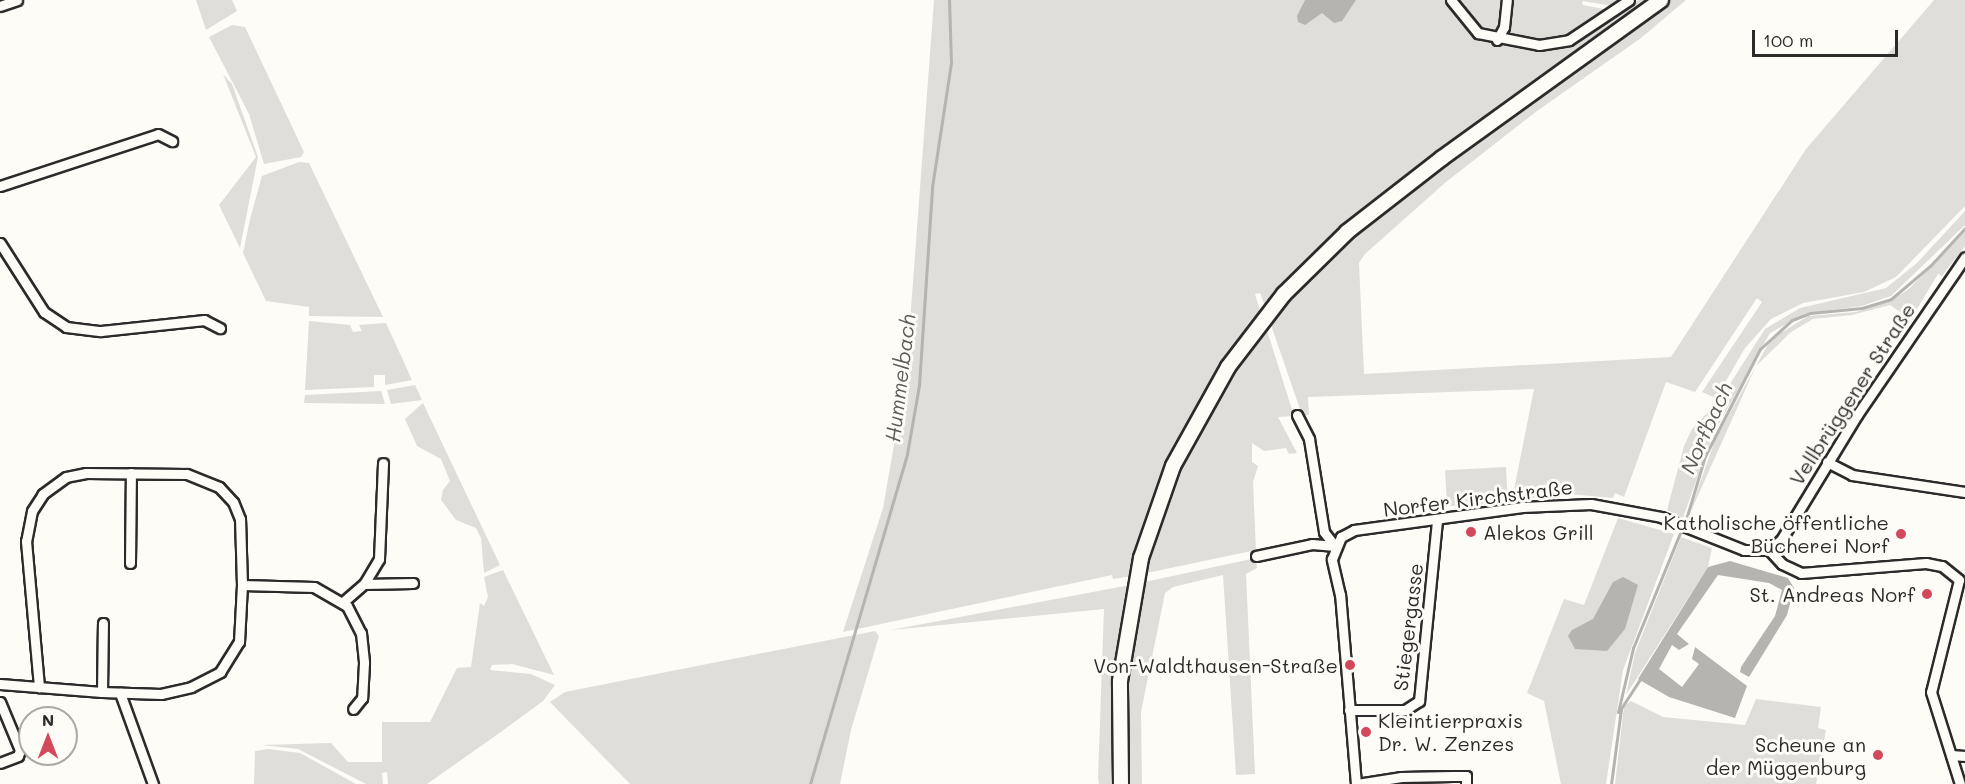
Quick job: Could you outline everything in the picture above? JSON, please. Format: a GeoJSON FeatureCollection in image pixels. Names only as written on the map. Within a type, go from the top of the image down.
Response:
{"type":"FeatureCollection","features":[{"type":"Feature","properties":{"kind":"main road"},"geometry":{"type":"LineString","coordinates":[[1121,784],[1120,681],[1141,558],[1173,466],[1228,367],[1284,294],[1347,232],[1442,158],[1584,59],[1661,0]]}},
{"type":"Feature","properties":{"kind":"street"},"geometry":{"type":"LineString","coordinates":[[0,6],[16,0]]}},
{"type":"Feature","properties":{"kind":"street"},"geometry":{"type":"LineString","coordinates":[[1451,0],[1474,30],[1497,40],[1526,45],[1562,42],[1629,0]]}},
{"type":"Feature","properties":{"kind":"street"},"geometry":{"type":"LineString","coordinates":[[1497,40],[1504,27],[1507,0]]}},
{"type":"Feature","properties":{"kind":"street"},"geometry":{"type":"LineString","coordinates":[[0,186],[158,134],[172,141]]}},
{"type":"Feature","properties":{"kind":"street"},"geometry":{"type":"LineString","coordinates":[[0,243],[44,312],[66,327],[101,332],[204,320],[220,328]]}},
{"type":"Feature","properties":{"kind":"street","name":"Vellbrüggener Straße"},"geometry":{"type":"LineString","coordinates":[[1769,550],[1780,540],[1827,462],[1965,257]]}},
{"type":"Feature","properties":{"kind":"street"},"geometry":{"type":"LineString","coordinates":[[1297,416],[1308,439],[1324,532],[1335,546],[1333,562],[1340,598],[1357,784],[1401,777],[1453,780],[1467,776],[1466,784]]}},
{"type":"Feature","properties":{"kind":"street"},"geometry":{"type":"LineString","coordinates":[[1827,462],[1852,475],[1965,492]]}},
{"type":"Feature","properties":{"kind":"street"},"geometry":{"type":"LineString","coordinates":[[343,602],[364,584],[380,553],[383,463]]}},
{"type":"Feature","properties":{"kind":"street"},"geometry":{"type":"LineString","coordinates":[[130,563],[131,473]]}},
{"type":"Feature","properties":{"kind":"street"},"geometry":{"type":"LineString","coordinates":[[0,684],[102,692],[120,693],[180,691],[220,672],[239,642],[242,585],[240,519],[226,494],[212,483],[186,474],[131,473],[66,477],[49,489],[32,511],[27,554],[39,687]]}},
{"type":"Feature","properties":{"kind":"street","name":"Norfer Kirchstraße"},"geometry":{"type":"LineString","coordinates":[[1335,546],[1341,537],[1354,530],[1564,503],[1623,508],[1684,526],[1744,550],[1769,550]]}},
{"type":"Feature","properties":{"kind":"street","name":"Stiegergasse"},"geometry":{"type":"LineString","coordinates":[[1349,710],[1405,710],[1419,701],[1437,521]]}},
{"type":"Feature","properties":{"kind":"street"},"geometry":{"type":"LineString","coordinates":[[1256,556],[1312,544],[1335,546]]}},
{"type":"Feature","properties":{"kind":"street"},"geometry":{"type":"LineString","coordinates":[[1769,550],[1788,568],[1808,574],[1926,563],[1942,566],[1962,578],[1931,684],[1960,784]]}},
{"type":"Feature","properties":{"kind":"street"},"geometry":{"type":"LineString","coordinates":[[364,584],[413,583]]}},
{"type":"Feature","properties":{"kind":"street"},"geometry":{"type":"LineString","coordinates":[[242,585],[306,586],[343,602],[356,618],[363,643],[363,692],[353,709]]}},
{"type":"Feature","properties":{"kind":"street"},"geometry":{"type":"LineString","coordinates":[[102,692],[103,623]]}},
{"type":"Feature","properties":{"kind":"street"},"geometry":{"type":"LineString","coordinates":[[120,693],[153,784]]}},
{"type":"Feature","properties":{"kind":"street"},"geometry":{"type":"LineString","coordinates":[[0,702],[20,750],[18,756],[0,764]]}},
{"type":"Feature","properties":{"kind":"street"},"geometry":{"type":"LineString","coordinates":[[1951,755],[1965,756]]}},
{"type":"Feature","properties":{"kind":"shaded area"},"geometry":{"type":"Polygon","coordinates":[[[196,0],[232,0],[237,11],[206,30],[196,0]]]}},
{"type":"Feature","properties":{"kind":"shaded area"},"geometry":{"type":"Polygon","coordinates":[[[934,0],[1618,0],[1613,6],[1582,1],[1583,5],[1604,9],[1580,25],[1581,29],[1554,40],[1554,49],[1570,47],[1589,36],[1638,0],[1653,0],[1444,150],[1266,309],[1260,293],[1255,294],[1261,314],[1215,377],[1179,443],[1132,576],[1113,579],[1112,575],[843,632],[883,508],[906,376],[934,0]]]}},
{"type":"Feature","properties":{"kind":"shaded area"},"geometry":{"type":"Polygon","coordinates":[[[1305,0],[1356,0],[1342,21],[1334,23],[1322,13],[1305,25],[1298,22],[1297,16],[1305,0]]]}},
{"type":"Feature","properties":{"kind":"shaded area"},"geometry":{"type":"Polygon","coordinates":[[[1668,0],[1686,0],[1641,38],[1537,111],[1446,182],[1365,254],[1359,263],[1364,374],[1671,357],[1806,149],[1934,0],[1965,0],[1965,206],[1896,277],[1864,292],[1803,303],[1771,319],[1745,348],[1716,398],[1702,392],[1762,302],[1757,298],[1695,392],[1666,382],[1624,497],[1615,493],[1613,498],[1569,494],[1512,500],[1534,389],[1308,397],[1309,415],[1302,415],[1269,319],[1308,276],[1379,212],[1668,0]]]}},
{"type":"Feature","properties":{"kind":"shaded area"},"geometry":{"type":"Polygon","coordinates":[[[232,25],[245,27],[304,152],[301,157],[264,164],[249,114],[209,37],[232,25]]]}},
{"type":"Feature","properties":{"kind":"shaded area"},"geometry":{"type":"Polygon","coordinates":[[[223,74],[232,84],[258,157],[240,248],[219,205],[256,157],[223,74]]]}},
{"type":"Feature","properties":{"kind":"shaded area"},"geometry":{"type":"Polygon","coordinates":[[[299,162],[309,163],[383,317],[309,316],[309,307],[266,301],[243,253],[250,219],[262,176],[299,162]]]}},
{"type":"Feature","properties":{"kind":"shaded area"},"geometry":{"type":"Polygon","coordinates":[[[1965,211],[1965,225],[1891,296],[1862,306],[1807,313],[1770,333],[1712,436],[1683,518],[1667,510],[1684,446],[1692,429],[1721,398],[1765,329],[1800,308],[1886,288],[1917,263],[1965,211]]]}},
{"type":"Feature","properties":{"kind":"shaded area"},"geometry":{"type":"Polygon","coordinates":[[[1965,231],[1965,246],[1942,276],[1938,274],[1911,319],[1890,305],[1852,315],[1813,319],[1791,332],[1756,366],[1771,339],[1808,316],[1856,312],[1891,301],[1910,288],[1965,231]]]}},
{"type":"Feature","properties":{"kind":"shaded area"},"geometry":{"type":"Polygon","coordinates":[[[309,321],[350,325],[353,332],[362,331],[359,325],[386,323],[412,380],[385,385],[385,375],[374,375],[374,387],[305,390],[309,321]]]}},
{"type":"Feature","properties":{"kind":"shaded area"},"geometry":{"type":"Polygon","coordinates":[[[1265,324],[1294,416],[1278,417],[1297,453],[1289,454],[1286,448],[1264,451],[1252,443],[1252,462],[1258,466],[1253,482],[1256,550],[1142,574],[1171,484],[1216,396],[1265,324]]]}},
{"type":"Feature","properties":{"kind":"shaded area"},"geometry":{"type":"Polygon","coordinates":[[[1756,366],[1687,520],[1715,440],[1756,366]]]}},
{"type":"Feature","properties":{"kind":"shaded area"},"geometry":{"type":"Polygon","coordinates":[[[415,385],[422,400],[391,404],[387,390],[415,385]]]}},
{"type":"Feature","properties":{"kind":"shaded area"},"geometry":{"type":"Polygon","coordinates":[[[381,391],[385,404],[304,403],[305,395],[381,391]]]}},
{"type":"Feature","properties":{"kind":"shaded area"},"geometry":{"type":"Polygon","coordinates":[[[423,403],[500,565],[484,573],[481,538],[476,528],[456,520],[441,500],[443,490],[450,481],[441,459],[417,446],[405,419],[423,403]]]}},
{"type":"Feature","properties":{"kind":"shaded area"},"geometry":{"type":"Polygon","coordinates":[[[1506,467],[1508,503],[1447,506],[1445,470],[1506,467]]]}},
{"type":"Feature","properties":{"kind":"shaded area"},"geometry":{"type":"Polygon","coordinates":[[[1618,518],[1674,534],[1623,670],[1606,784],[1561,784],[1544,701],[1527,693],[1564,599],[1584,605],[1618,518]]]}},
{"type":"Feature","properties":{"kind":"shaded area"},"geometry":{"type":"Polygon","coordinates":[[[1681,537],[1712,548],[1708,567],[1626,695],[1635,653],[1681,537]]]}},
{"type":"Feature","properties":{"kind":"shaded area"},"geometry":{"type":"Polygon","coordinates":[[[1256,558],[1257,568],[1246,574],[1255,774],[1236,775],[1223,575],[1173,587],[1165,593],[1141,712],[1142,784],[1126,784],[1123,705],[1140,583],[1256,558]]]}},
{"type":"Feature","properties":{"kind":"shaded area"},"geometry":{"type":"Polygon","coordinates":[[[1730,561],[1788,578],[1794,588],[1787,615],[1749,677],[1740,672],[1741,667],[1775,616],[1782,590],[1769,583],[1718,575],[1677,634],[1689,644],[1679,650],[1672,645],[1659,669],[1682,687],[1699,664],[1692,659],[1695,647],[1747,686],[1735,718],[1669,697],[1638,679],[1708,567],[1730,561]]]}},
{"type":"Feature","properties":{"kind":"shaded area"},"geometry":{"type":"Polygon","coordinates":[[[503,570],[554,675],[512,664],[492,665],[490,670],[531,674],[555,685],[543,701],[498,734],[427,784],[388,784],[387,772],[382,773],[383,784],[366,784],[298,749],[262,745],[331,743],[348,762],[382,762],[382,722],[430,722],[457,668],[471,667],[480,603],[484,606],[488,597],[484,577],[503,570]]]}},
{"type":"Feature","properties":{"kind":"shaded area"},"geometry":{"type":"Polygon","coordinates":[[[1623,577],[1638,585],[1625,629],[1607,651],[1575,649],[1568,636],[1572,630],[1593,619],[1613,582],[1623,577]]]}},
{"type":"Feature","properties":{"kind":"shaded area"},"geometry":{"type":"Polygon","coordinates":[[[1130,585],[1120,637],[1114,709],[1116,784],[1099,784],[1098,778],[1104,609],[891,630],[1130,585]]]}},
{"type":"Feature","properties":{"kind":"shaded area"},"geometry":{"type":"Polygon","coordinates":[[[875,631],[879,636],[851,730],[840,784],[630,784],[550,702],[565,692],[875,631]]]}},
{"type":"Feature","properties":{"kind":"shaded area"},"geometry":{"type":"Polygon","coordinates":[[[1756,699],[1821,707],[1818,728],[1826,730],[1816,784],[1615,784],[1624,706],[1631,701],[1663,717],[1745,725],[1756,699]]]}},
{"type":"Feature","properties":{"kind":"shaded area"},"geometry":{"type":"Polygon","coordinates":[[[268,749],[300,753],[356,784],[254,784],[255,751],[268,749]]]}},
{"type":"Feature","properties":{"kind":"waterway","name":"Hummelbach"},"geometry":{"type":"LineString","coordinates":[[810,784],[907,454],[919,385],[932,187],[951,63],[949,0]]}},
{"type":"Feature","properties":{"kind":"waterway","name":"Norfbach"},"geometry":{"type":"LineString","coordinates":[[1611,784],[1621,709],[1618,712],[1633,648],[1687,516],[1705,456],[1760,349],[1792,320],[1810,313],[1862,308],[1891,299],[1931,265],[1965,228]]}},
{"type":"Feature","properties":{"kind":"waterway"},"geometry":{"type":"LineString","coordinates":[[1620,710],[1641,678]]}},
{"type":"Feature","properties":{"kind":"place","name":"Alekos Grill"},"geometry":{"type":"Point","coordinates":[1471,532]}},
{"type":"Feature","properties":{"kind":"place","name":"Katholische öffentliche Bücherei Norf"},"geometry":{"type":"Point","coordinates":[1901,534]}},
{"type":"Feature","properties":{"kind":"place","name":"St. Andreas Norf"},"geometry":{"type":"Point","coordinates":[1927,594]}},
{"type":"Feature","properties":{"kind":"place","name":"Von-Waldthausen-Straße"},"geometry":{"type":"Point","coordinates":[1350,665]}},
{"type":"Feature","properties":{"kind":"place","name":"Kleintierpraxis Dr. W. Zenzes"},"geometry":{"type":"Point","coordinates":[1366,732]}},
{"type":"Feature","properties":{"kind":"place","name":"Scheune an der Müggenburg"},"geometry":{"type":"Point","coordinates":[1878,755]}}]}
